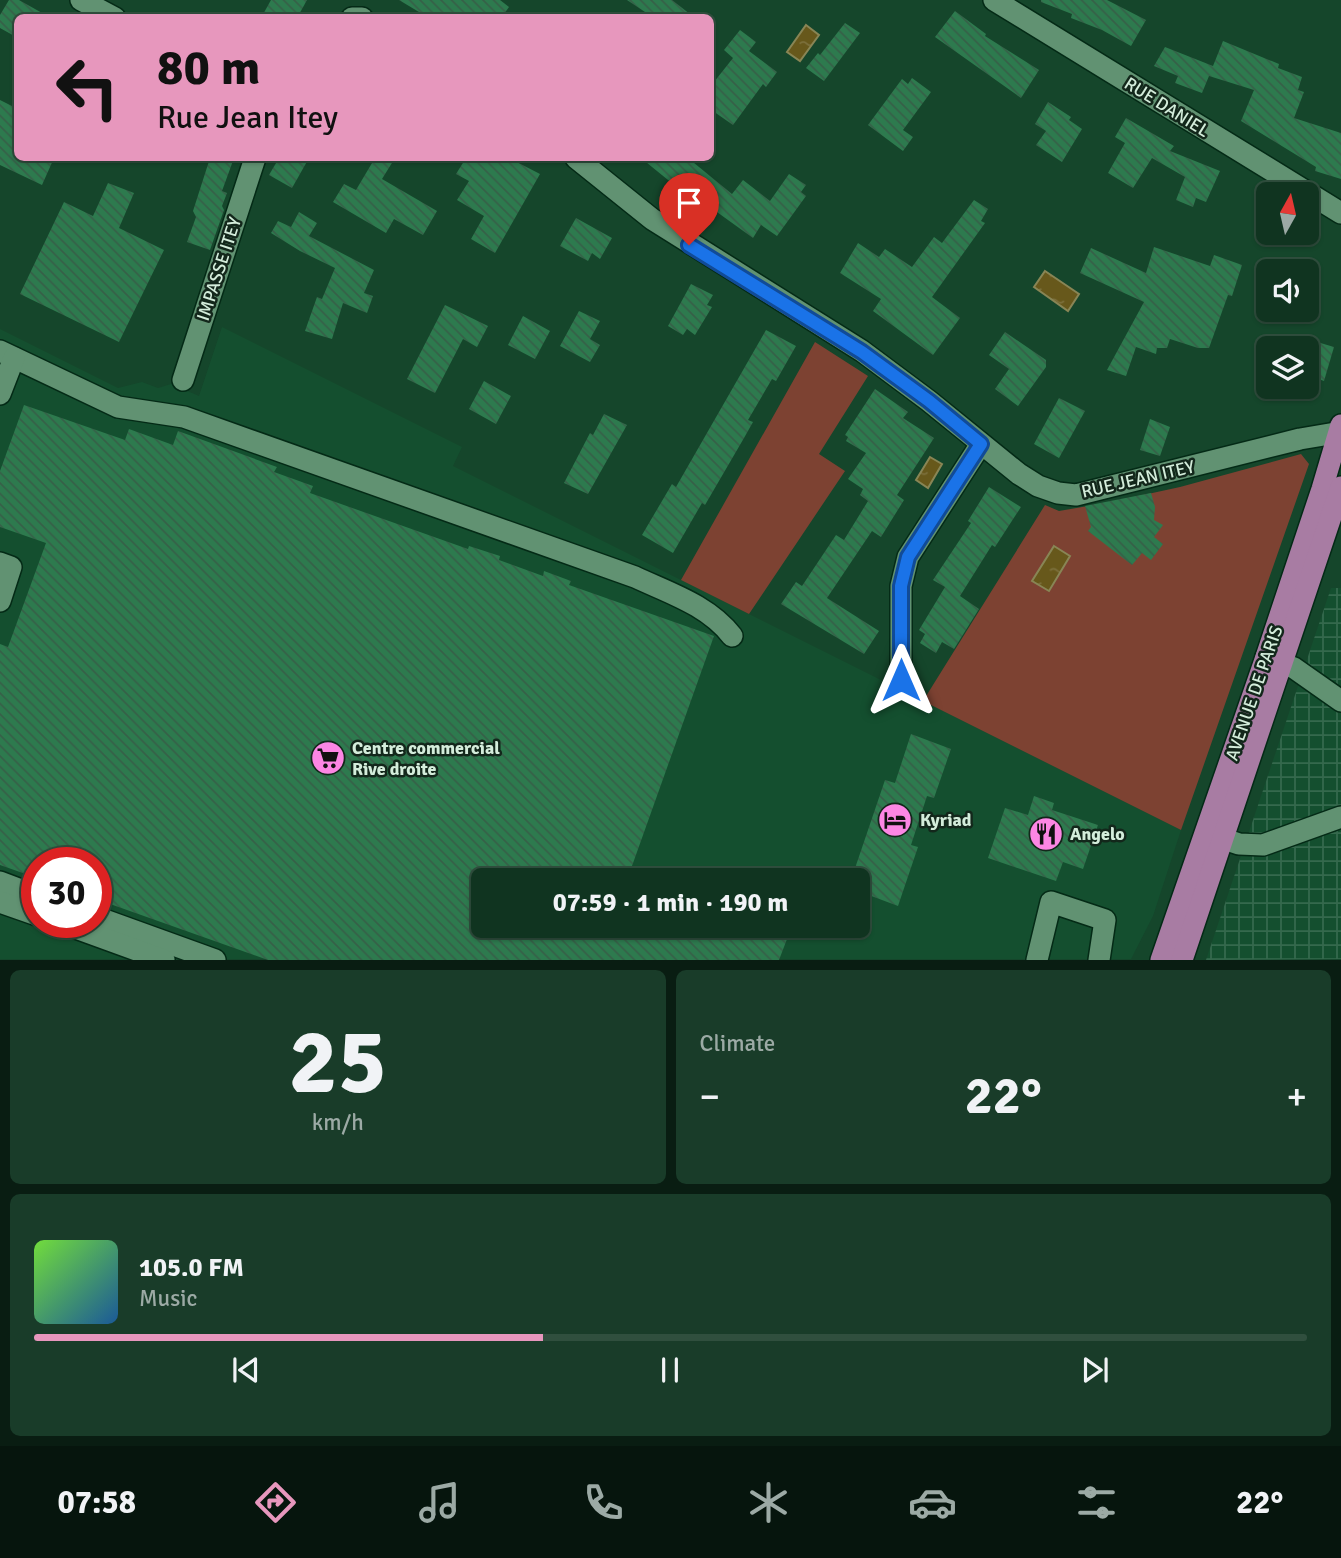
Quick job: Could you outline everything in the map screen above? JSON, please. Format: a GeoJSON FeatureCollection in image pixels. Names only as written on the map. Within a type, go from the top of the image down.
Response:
{"type":"FeatureCollection","features":[{"type":"Feature","properties":{"kind":"main road","name":"AVENUE DE PARIS"},"geometry":{"type":"LineString","coordinates":[[1274,659],[1340,430]]}},
{"type":"Feature","properties":{"kind":"main road","name":"AVENUE DE PARIS"},"geometry":{"type":"LineString","coordinates":[[1161,960],[1214,835],[1274,659],[1341,487]]}},
{"type":"Feature","properties":{"kind":"main road","name":"AVENUE DE PARIS"},"geometry":{"type":"LineString","coordinates":[[1182,960],[1214,835]]}},
{"type":"Feature","properties":{"kind":"street"},"geometry":{"type":"LineString","coordinates":[[81,0],[107,14]]}},
{"type":"Feature","properties":{"kind":"street","name":"RUE DANIEL"},"geometry":{"type":"LineString","coordinates":[[994,0],[1341,214]]}},
{"type":"Feature","properties":{"kind":"street","name":"IMPASSE ITEY"},"geometry":{"type":"LineString","coordinates":[[183,380],[254,161]]}},
{"type":"Feature","properties":{"kind":"street","name":"RUE JEAN ITEY"},"geometry":{"type":"LineString","coordinates":[[580,161],[652,219],[862,352],[1038,486],[1058,493],[1076,495],[1340,430]]}},
{"type":"Feature","properties":{"kind":"street"},"geometry":{"type":"LineString","coordinates":[[0,394],[7,354],[118,407],[184,417],[635,577],[703,609],[721,621],[732,636]]}},
{"type":"Feature","properties":{"kind":"street"},"geometry":{"type":"LineString","coordinates":[[901,680],[901,586],[908,557],[981,444]]}},
{"type":"Feature","properties":{"kind":"street"},"geometry":{"type":"LineString","coordinates":[[0,563],[11,567],[0,601]]}},
{"type":"Feature","properties":{"kind":"street"},"geometry":{"type":"LineString","coordinates":[[1274,659],[1341,701]]}},
{"type":"Feature","properties":{"kind":"street"},"geometry":{"type":"LineString","coordinates":[[1214,835],[1239,844],[1264,845],[1341,817]]}},
{"type":"Feature","properties":{"kind":"street"},"geometry":{"type":"LineString","coordinates":[[0,882],[21,890]]}},
{"type":"Feature","properties":{"kind":"street"},"geometry":{"type":"LineString","coordinates":[[0,902],[21,909]]}},
{"type":"Feature","properties":{"kind":"street"},"geometry":{"type":"LineString","coordinates":[[1037,960],[1051,902],[1105,920],[1099,960]]}},
{"type":"Feature","properties":{"kind":"street"},"geometry":{"type":"LineString","coordinates":[[112,923],[215,960]]}},
{"type":"Feature","properties":{"kind":"street"},"geometry":{"type":"LineString","coordinates":[[103,938],[164,960]]}},
{"type":"Feature","properties":{"kind":"shaded area"},"geometry":{"type":"Polygon","coordinates":[[[222,327],[462,447],[453,466],[1181,830],[1153,916],[1131,959],[0,959],[0,329],[118,388],[142,382],[158,388],[171,384],[199,396],[222,327]]]}},
{"type":"Feature","properties":{"kind":"shaded area"},"geometry":{"type":"Polygon","coordinates":[[[815,342],[868,376],[819,454],[845,471],[749,614],[681,580],[815,342]]]}},
{"type":"Feature","properties":{"kind":"shaded area"},"geometry":{"type":"Polygon","coordinates":[[[1301,454],[1309,464],[1181,830],[923,701],[1045,505],[1059,511],[1111,502],[1180,487],[1301,454]]]}},
{"type":"Feature","properties":{"kind":"shaded area"},"geometry":{"type":"Polygon","coordinates":[[[1331,588],[1341,588],[1341,959],[1206,960],[1331,588]]]}},
{"type":"Feature","properties":{"kind":"water"},"geometry":{"type":"Polygon","coordinates":[[[806,25],[819,35],[800,61],[787,52],[806,25]]]}},
{"type":"Feature","properties":{"kind":"water"},"geometry":{"type":"Polygon","coordinates":[[[1045,271],[1079,294],[1068,311],[1034,287],[1045,271]]]}},
{"type":"Feature","properties":{"kind":"water"},"geometry":{"type":"Polygon","coordinates":[[[930,457],[942,464],[928,488],[916,480],[930,457]]]}},
{"type":"Feature","properties":{"kind":"water"},"geometry":{"type":"Polygon","coordinates":[[[1054,546],[1070,556],[1049,591],[1032,581],[1054,546]]]}},
{"type":"Feature","properties":{"kind":"building"},"geometry":{"type":"Polygon","coordinates":[[[9,0],[19,0],[44,14],[14,14],[14,36],[0,28],[0,15],[9,0]]]}},
{"type":"Feature","properties":{"kind":"building"},"geometry":{"type":"Polygon","coordinates":[[[271,0],[307,0],[299,14],[263,14],[271,0]]]}},
{"type":"Feature","properties":{"kind":"building"},"geometry":{"type":"Polygon","coordinates":[[[399,0],[500,0],[509,7],[504,14],[422,14],[399,0]]]}},
{"type":"Feature","properties":{"kind":"building"},"geometry":{"type":"Polygon","coordinates":[[[627,0],[672,0],[690,14],[648,14],[627,0]]]}},
{"type":"Feature","properties":{"kind":"building"},"geometry":{"type":"Polygon","coordinates":[[[1041,0],[1107,0],[1146,20],[1131,46],[1102,30],[1071,18],[1072,14],[1041,0]]]}},
{"type":"Feature","properties":{"kind":"building"},"geometry":{"type":"Polygon","coordinates":[[[955,11],[986,34],[985,36],[1039,70],[1021,98],[935,37],[955,11]]]}},
{"type":"Feature","properties":{"kind":"building"},"geometry":{"type":"Polygon","coordinates":[[[845,23],[860,33],[824,81],[806,68],[845,23]]]}},
{"type":"Feature","properties":{"kind":"building"},"geometry":{"type":"Polygon","coordinates":[[[740,30],[756,42],[749,51],[777,72],[766,87],[763,84],[733,125],[714,112],[714,82],[733,58],[724,50],[740,30]]]}},
{"type":"Feature","properties":{"kind":"building"},"geometry":{"type":"Polygon","coordinates":[[[1223,41],[1279,64],[1278,68],[1302,77],[1298,90],[1304,92],[1294,118],[1341,133],[1341,179],[1315,171],[1316,167],[1241,121],[1254,90],[1209,76],[1202,93],[1175,83],[1178,76],[1154,66],[1165,47],[1213,66],[1223,41]]]}},
{"type":"Feature","properties":{"kind":"building"},"geometry":{"type":"Polygon","coordinates":[[[912,78],[931,92],[903,130],[913,137],[903,151],[868,125],[902,79],[908,84],[912,78]]]}},
{"type":"Feature","properties":{"kind":"building"},"geometry":{"type":"Polygon","coordinates":[[[0,100],[14,107],[14,161],[53,161],[42,185],[0,165],[0,100]]]}},
{"type":"Feature","properties":{"kind":"building"},"geometry":{"type":"Polygon","coordinates":[[[1048,102],[1071,117],[1069,120],[1082,129],[1062,162],[1036,145],[1046,131],[1035,124],[1048,102]]]}},
{"type":"Feature","properties":{"kind":"building"},"geometry":{"type":"Polygon","coordinates":[[[1126,118],[1174,146],[1170,151],[1220,171],[1206,202],[1196,198],[1193,207],[1176,200],[1185,177],[1152,158],[1133,188],[1108,173],[1125,143],[1115,137],[1126,118]]]}},
{"type":"Feature","properties":{"kind":"building"},"geometry":{"type":"Polygon","coordinates":[[[209,161],[233,161],[222,191],[227,193],[222,206],[224,210],[210,250],[187,242],[196,217],[193,211],[209,161]]]}},
{"type":"Feature","properties":{"kind":"building"},"geometry":{"type":"Polygon","coordinates":[[[277,161],[307,161],[292,188],[269,175],[277,161]]]}},
{"type":"Feature","properties":{"kind":"building"},"geometry":{"type":"Polygon","coordinates":[[[373,161],[393,161],[382,179],[437,211],[423,235],[394,219],[386,233],[333,202],[344,184],[356,190],[373,161]]]}},
{"type":"Feature","properties":{"kind":"building"},"geometry":{"type":"Polygon","coordinates":[[[464,161],[515,161],[540,174],[495,253],[471,239],[484,216],[457,200],[469,181],[456,174],[464,161]]]}},
{"type":"Feature","properties":{"kind":"building"},"geometry":{"type":"Polygon","coordinates":[[[645,161],[692,161],[732,194],[743,180],[770,201],[789,174],[806,185],[801,192],[806,196],[777,236],[761,225],[753,238],[703,202],[700,206],[645,161]]]}},
{"type":"Feature","properties":{"kind":"building"},"geometry":{"type":"Polygon","coordinates":[[[108,183],[134,193],[119,228],[164,250],[119,342],[20,294],[64,202],[93,216],[108,183]]]}},
{"type":"Feature","properties":{"kind":"building"},"geometry":{"type":"Polygon","coordinates":[[[974,200],[988,209],[981,221],[985,223],[932,297],[960,318],[933,355],[873,311],[881,299],[840,273],[858,243],[879,257],[885,249],[912,267],[934,237],[942,243],[974,200]]]}},
{"type":"Feature","properties":{"kind":"building"},"geometry":{"type":"Polygon","coordinates":[[[299,212],[317,223],[309,236],[374,270],[364,293],[373,296],[367,313],[343,303],[332,339],[305,331],[317,297],[322,299],[335,268],[271,233],[278,221],[291,227],[299,212]]]}},
{"type":"Feature","properties":{"kind":"building"},"geometry":{"type":"Polygon","coordinates":[[[576,218],[612,238],[600,259],[592,253],[588,261],[560,246],[576,218]]]}},
{"type":"Feature","properties":{"kind":"building"},"geometry":{"type":"Polygon","coordinates":[[[1154,247],[1210,266],[1214,255],[1242,265],[1232,296],[1228,295],[1209,348],[1198,348],[1170,339],[1167,348],[1157,348],[1156,354],[1136,347],[1126,376],[1107,370],[1144,302],[1080,273],[1091,248],[1146,273],[1154,247]]]}},
{"type":"Feature","properties":{"kind":"building"},"geometry":{"type":"Polygon","coordinates":[[[691,284],[713,295],[707,305],[712,307],[695,335],[687,329],[683,335],[668,326],[691,284]]]}},
{"type":"Feature","properties":{"kind":"building"},"geometry":{"type":"Polygon","coordinates":[[[445,305],[488,326],[477,347],[463,339],[435,393],[407,379],[445,305]]]}},
{"type":"Feature","properties":{"kind":"building"},"geometry":{"type":"Polygon","coordinates":[[[579,311],[600,321],[590,339],[600,345],[590,362],[560,346],[579,311]]]}},
{"type":"Feature","properties":{"kind":"building"},"geometry":{"type":"Polygon","coordinates":[[[523,316],[550,331],[535,359],[508,345],[523,316]]]}},
{"type":"Feature","properties":{"kind":"building"},"geometry":{"type":"Polygon","coordinates":[[[766,330],[796,346],[776,381],[772,379],[748,420],[753,422],[744,438],[673,553],[642,535],[672,484],[676,487],[766,330]]]}},
{"type":"Feature","properties":{"kind":"building"},"geometry":{"type":"Polygon","coordinates":[[[1005,332],[1046,360],[1046,367],[1018,406],[995,389],[1009,369],[989,355],[1005,332]]]}},
{"type":"Feature","properties":{"kind":"building"},"geometry":{"type":"Polygon","coordinates":[[[1319,343],[1334,347],[1324,381],[1319,379],[1319,343]]]}},
{"type":"Feature","properties":{"kind":"building"},"geometry":{"type":"Polygon","coordinates":[[[484,381],[511,396],[496,424],[469,409],[484,381]]]}},
{"type":"Feature","properties":{"kind":"building"},"geometry":{"type":"Polygon","coordinates":[[[875,389],[908,412],[903,418],[934,438],[897,495],[904,500],[881,537],[872,531],[827,598],[879,631],[864,654],[781,604],[796,582],[802,586],[836,535],[844,540],[868,501],[860,495],[863,489],[848,479],[866,453],[846,441],[848,437],[845,435],[875,389]]]}},
{"type":"Feature","properties":{"kind":"building"},"geometry":{"type":"Polygon","coordinates":[[[1059,398],[1085,411],[1059,458],[1034,444],[1059,398]]]}},
{"type":"Feature","properties":{"kind":"building","name":"Centre commercial Rive droite"},"geometry":{"type":"Polygon","coordinates":[[[24,405],[125,440],[129,429],[173,445],[178,431],[277,467],[274,472],[313,486],[310,493],[468,549],[469,546],[500,556],[499,560],[543,576],[544,571],[571,581],[569,585],[714,636],[631,868],[471,868],[471,938],[787,938],[779,960],[268,960],[112,905],[112,847],[21,847],[21,872],[0,865],[0,644],[8,647],[46,543],[0,527],[0,471],[24,405]]]}},
{"type":"Feature","properties":{"kind":"building"},"geometry":{"type":"Polygon","coordinates":[[[604,414],[627,425],[588,494],[564,483],[590,433],[593,435],[604,414]]]}},
{"type":"Feature","properties":{"kind":"building"},"geometry":{"type":"Polygon","coordinates":[[[1150,419],[1170,427],[1160,456],[1140,450],[1150,419]]]}},
{"type":"Feature","properties":{"kind":"building"},"geometry":{"type":"Polygon","coordinates":[[[989,487],[1021,507],[995,547],[992,545],[960,596],[979,609],[954,649],[942,642],[936,653],[920,643],[925,634],[919,630],[945,587],[933,580],[971,523],[968,521],[989,487]]]}},
{"type":"Feature","properties":{"kind":"building"},"geometry":{"type":"Polygon","coordinates":[[[1151,493],[1155,507],[1154,520],[1163,525],[1154,537],[1163,544],[1151,560],[1142,553],[1132,565],[1088,531],[1091,527],[1085,506],[1151,493]]]}},
{"type":"Feature","properties":{"kind":"building","name":"Kyriad"},"geometry":{"type":"Polygon","coordinates":[[[911,734],[951,749],[934,798],[927,796],[911,845],[918,847],[898,906],[870,896],[870,868],[855,868],[885,780],[895,783],[911,734]]]}},
{"type":"Feature","properties":{"kind":"building","name":"Angelo"},"geometry":{"type":"Polygon","coordinates":[[[1034,796],[1054,803],[1052,810],[1098,825],[1083,869],[1063,862],[1056,881],[988,858],[1005,808],[1028,815],[1034,796]]]}},
{"type":"Feature","properties":{"kind":"place","name":"Centre commercial Rive droite"},"geometry":{"type":"Point","coordinates":[328,758]}},
{"type":"Feature","properties":{"kind":"place","name":"Kyriad"},"geometry":{"type":"Point","coordinates":[895,820]}},
{"type":"Feature","properties":{"kind":"place","name":"Angelo"},"geometry":{"type":"Point","coordinates":[1046,834]}},
{"type":"Feature","properties":{"kind":"route"},"geometry":{"type":"LineString","coordinates":[[689,245],[862,352],[929,401],[981,444],[908,557],[901,586],[901,680]]}}]}
